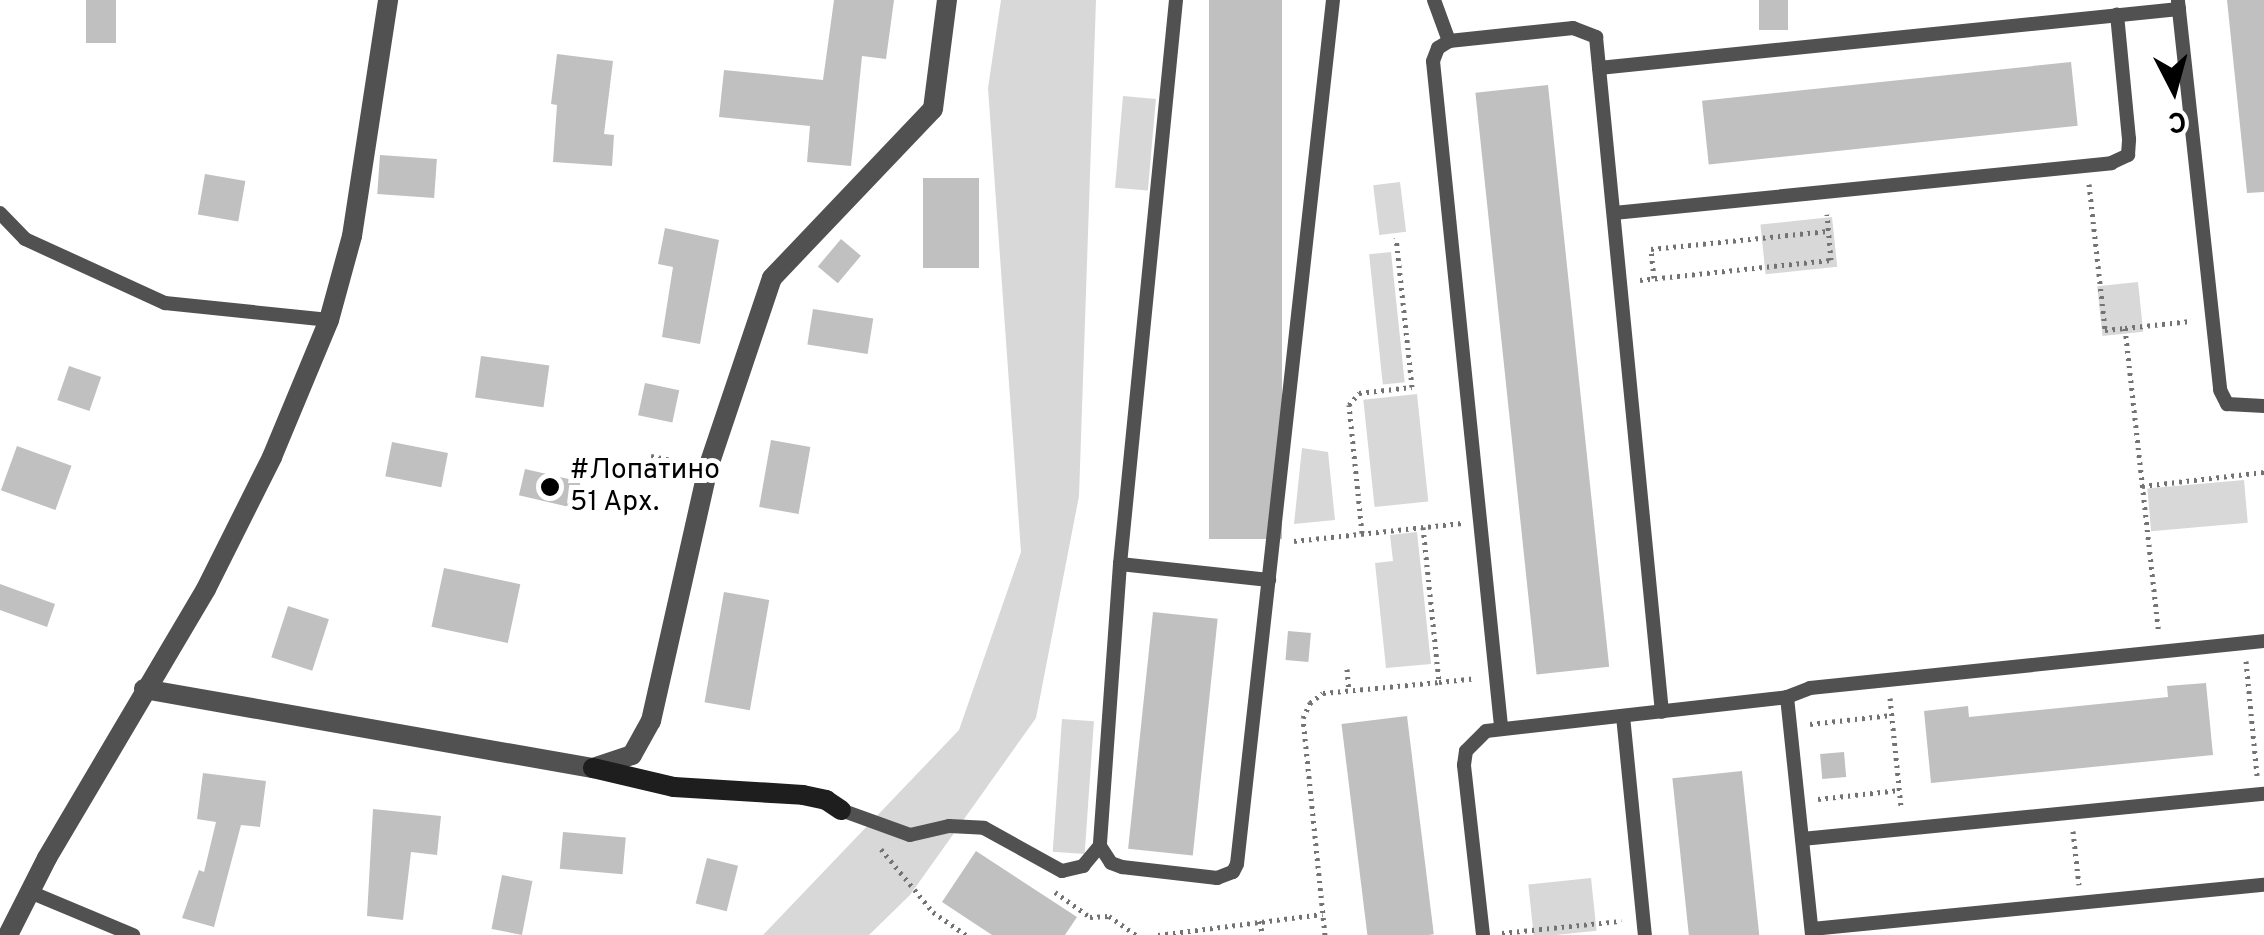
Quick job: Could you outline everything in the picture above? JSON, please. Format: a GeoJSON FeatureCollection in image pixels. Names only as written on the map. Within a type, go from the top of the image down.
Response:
{"type":"FeatureCollection","features":[{"type":"Feature","properties":{"kind":"street"},"geometry":{"type":"LineString","coordinates":[[8,935],[144,689],[206,590],[256,490],[329,320],[352,236],[388,0]]}},
{"type":"Feature","properties":{"kind":"street"},"geometry":{"type":"LineString","coordinates":[[593,768],[632,755],[650,721],[708,468],[772,278],[933,108],[948,0]]}},
{"type":"Feature","properties":{"kind":"street"},"geometry":{"type":"LineString","coordinates":[[144,689],[593,768],[674,788],[803,795],[826,800],[842,810]]}},
{"type":"Feature","properties":{"kind":"lane"},"geometry":{"type":"LineString","coordinates":[[842,810],[910,835],[949,826],[984,828],[1062,871],[1083,866],[1100,846],[1120,564],[1176,0]]}},
{"type":"Feature","properties":{"kind":"lane"},"geometry":{"type":"LineString","coordinates":[[1100,846],[1111,863],[1122,867],[1217,878],[1233,872],[1238,864],[1333,0]]}},
{"type":"Feature","properties":{"kind":"lane"},"geometry":{"type":"LineString","coordinates":[[1434,0],[1449,41]]}},
{"type":"Feature","properties":{"kind":"lane"},"geometry":{"type":"LineString","coordinates":[[1599,68],[2117,15],[2178,5],[2220,390],[2226,404],[2264,406]]}},
{"type":"Feature","properties":{"kind":"lane"},"geometry":{"type":"LineString","coordinates":[[1614,213],[2087,165],[2128,155],[2117,15]]}},
{"type":"Feature","properties":{"kind":"lane"},"geometry":{"type":"LineString","coordinates":[[1500,726],[1433,61],[1438,48],[1449,41],[1586,29],[1596,37],[1662,712]]}},
{"type":"Feature","properties":{"kind":"lane"},"geometry":{"type":"LineString","coordinates":[[0,213],[24,239],[164,303],[329,320]]}},
{"type":"Feature","properties":{"kind":"lane"},"geometry":{"type":"LineString","coordinates":[[1120,564],[1269,580]]}},
{"type":"Feature","properties":{"kind":"lane"},"geometry":{"type":"LineString","coordinates":[[1485,935],[1464,765],[1474,741],[1500,726],[1662,712],[1787,698],[1810,688],[2264,641]]}},
{"type":"Feature","properties":{"kind":"lane"},"geometry":{"type":"LineString","coordinates":[[1787,698],[1812,932],[2264,884]]}},
{"type":"Feature","properties":{"kind":"lane"},"geometry":{"type":"LineString","coordinates":[[1622,716],[1645,935]]}},
{"type":"Feature","properties":{"kind":"lane"},"geometry":{"type":"LineString","coordinates":[[1802,839],[2262,794]]}},
{"type":"Feature","properties":{"kind":"lane"},"geometry":{"type":"LineString","coordinates":[[30,892],[133,935]]}},
{"type":"Feature","properties":{"kind":"path"},"geometry":{"type":"LineString","coordinates":[[2087,165],[2106,330],[2213,318]]}},
{"type":"Feature","properties":{"kind":"path"},"geometry":{"type":"LineString","coordinates":[[1620,282],[1831,260],[1824,192]]}},
{"type":"Feature","properties":{"kind":"path"},"geometry":{"type":"LineString","coordinates":[[1654,278],[1651,249],[1828,231]]}},
{"type":"Feature","properties":{"kind":"path"},"geometry":{"type":"LineString","coordinates":[[1362,534],[1349,404],[1359,393],[1412,388],[1396,238]]}},
{"type":"Feature","properties":{"kind":"path"},"geometry":{"type":"LineString","coordinates":[[2125,328],[2160,652]]}},
{"type":"Feature","properties":{"kind":"path"},"geometry":{"type":"LineString","coordinates":[[651,456],[708,468]]}},
{"type":"Feature","properties":{"kind":"path"},"geometry":{"type":"LineString","coordinates":[[2142,486],[2264,472]]}},
{"type":"Feature","properties":{"kind":"path"},"geometry":{"type":"LineString","coordinates":[[1273,543],[1480,520]]}},
{"type":"Feature","properties":{"kind":"path"},"geometry":{"type":"LineString","coordinates":[[1423,526],[1439,682]]}},
{"type":"Feature","properties":{"kind":"path"},"geometry":{"type":"LineString","coordinates":[[2244,643],[2262,794]]}},
{"type":"Feature","properties":{"kind":"path"},"geometry":{"type":"LineString","coordinates":[[1347,670],[1349,690]]}},
{"type":"Feature","properties":{"kind":"path"},"geometry":{"type":"LineString","coordinates":[[1325,935],[1302,718],[1310,703],[1323,693],[1496,676]]}},
{"type":"Feature","properties":{"kind":"path"},"geometry":{"type":"LineString","coordinates":[[1888,680],[1904,830]]}},
{"type":"Feature","properties":{"kind":"path"},"geometry":{"type":"LineString","coordinates":[[1790,726],[1892,716]]}},
{"type":"Feature","properties":{"kind":"path"},"geometry":{"type":"LineString","coordinates":[[1798,800],[1900,790]]}},
{"type":"Feature","properties":{"kind":"path"},"geometry":{"type":"LineString","coordinates":[[842,810],[905,873],[934,912],[966,935]]}},
{"type":"Feature","properties":{"kind":"path"},"geometry":{"type":"LineString","coordinates":[[2072,813],[2081,902]]}},
{"type":"Feature","properties":{"kind":"path"},"geometry":{"type":"LineString","coordinates":[[1158,935],[1322,914]]}},
{"type":"Feature","properties":{"kind":"path"},"geometry":{"type":"LineString","coordinates":[[1485,935],[1644,918]]}},
{"type":"Feature","properties":{"kind":"path"},"geometry":{"type":"LineString","coordinates":[[1259,921],[1263,935]]}},
{"type":"Feature","properties":{"kind":"path"},"geometry":{"type":"LineString","coordinates":[[1214,935],[1215,926]]}},
{"type":"Feature","properties":{"kind":"shaded area"},"geometry":{"type":"Polygon","coordinates":[[[1001,0],[1096,0],[1079,496],[1036,718],[910,895],[869,935],[763,935],[959,730],[1021,552],[988,88],[1001,0]]]}},
{"type":"Feature","properties":{"kind":"shaded area"},"geometry":{"type":"Polygon","coordinates":[[[1123,96],[1156,99],[1148,191],[1115,188],[1123,96]]]}},
{"type":"Feature","properties":{"kind":"shaded area"},"geometry":{"type":"Polygon","coordinates":[[[1400,182],[1406,232],[1379,235],[1373,185],[1400,182]]]}},
{"type":"Feature","properties":{"kind":"shaded area"},"geometry":{"type":"Polygon","coordinates":[[[1832,217],[1837,267],[1766,274],[1760,225],[1832,217]]]}},
{"type":"Feature","properties":{"kind":"shaded area"},"geometry":{"type":"Polygon","coordinates":[[[1391,252],[1405,382],[1383,385],[1369,254],[1391,252]]]}},
{"type":"Feature","properties":{"kind":"shaded area"},"geometry":{"type":"Polygon","coordinates":[[[2138,282],[2143,332],[2102,336],[2097,286],[2138,282]]]}},
{"type":"Feature","properties":{"kind":"shaded area"},"geometry":{"type":"Polygon","coordinates":[[[1417,394],[1428,501],[1375,507],[1363,400],[1417,394]]]}},
{"type":"Feature","properties":{"kind":"shaded area"},"geometry":{"type":"Polygon","coordinates":[[[1302,448],[1328,452],[1335,520],[1294,524],[1302,448]]]}},
{"type":"Feature","properties":{"kind":"shaded area"},"geometry":{"type":"Polygon","coordinates":[[[2244,480],[2248,523],[2151,531],[2147,488],[2244,480]]]}},
{"type":"Feature","properties":{"kind":"shaded area"},"geometry":{"type":"Polygon","coordinates":[[[1417,532],[1431,664],[1386,668],[1375,563],[1393,561],[1390,535],[1417,532]]]}},
{"type":"Feature","properties":{"kind":"shaded area"},"geometry":{"type":"Polygon","coordinates":[[[1062,719],[1094,721],[1085,854],[1053,852],[1062,719]]]}},
{"type":"Feature","properties":{"kind":"shaded area"},"geometry":{"type":"Polygon","coordinates":[[[1591,878],[1597,931],[1534,935],[1528,885],[1591,878]]]}},
{"type":"Feature","properties":{"kind":"building"},"geometry":{"type":"Polygon","coordinates":[[[86,0],[116,0],[116,43],[86,43],[86,0]]]}},
{"type":"Feature","properties":{"kind":"building"},"geometry":{"type":"Polygon","coordinates":[[[834,0],[894,0],[886,59],[862,56],[851,166],[807,162],[810,126],[719,117],[724,70],[823,80],[834,0]]]}},
{"type":"Feature","properties":{"kind":"building"},"geometry":{"type":"Polygon","coordinates":[[[1209,0],[1282,0],[1282,539],[1209,539],[1209,0]]]}},
{"type":"Feature","properties":{"kind":"building"},"geometry":{"type":"Polygon","coordinates":[[[1759,0],[1788,0],[1788,30],[1759,30],[1759,0]]]}},
{"type":"Feature","properties":{"kind":"building"},"geometry":{"type":"Polygon","coordinates":[[[2227,0],[2264,0],[2264,192],[2247,193],[2227,0]]]}},
{"type":"Feature","properties":{"kind":"building"},"geometry":{"type":"Polygon","coordinates":[[[557,54],[613,61],[604,134],[614,135],[612,166],[553,162],[557,105],[551,104],[557,54]]]}},
{"type":"Feature","properties":{"kind":"building"},"geometry":{"type":"Polygon","coordinates":[[[2071,62],[2078,126],[1709,164],[1702,101],[2071,62]]]}},
{"type":"Feature","properties":{"kind":"building"},"geometry":{"type":"Polygon","coordinates":[[[1548,85],[1609,667],[1537,674],[1475,93],[1548,85]]]}},
{"type":"Feature","properties":{"kind":"building"},"geometry":{"type":"Polygon","coordinates":[[[380,155],[437,159],[434,198],[377,194],[380,155]]]}},
{"type":"Feature","properties":{"kind":"building"},"geometry":{"type":"Polygon","coordinates":[[[205,174],[245,181],[238,221],[198,214],[205,174]]]}},
{"type":"Feature","properties":{"kind":"building"},"geometry":{"type":"Polygon","coordinates":[[[923,178],[979,178],[979,268],[923,268],[923,178]]]}},
{"type":"Feature","properties":{"kind":"building"},"geometry":{"type":"Polygon","coordinates":[[[665,228],[719,240],[700,344],[662,337],[673,267],[658,264],[665,228]]]}},
{"type":"Feature","properties":{"kind":"building"},"geometry":{"type":"Polygon","coordinates":[[[841,239],[861,256],[838,283],[818,267],[841,239]]]}},
{"type":"Feature","properties":{"kind":"building"},"geometry":{"type":"Polygon","coordinates":[[[813,309],[873,319],[868,354],[807,345],[813,309]]]}},
{"type":"Feature","properties":{"kind":"building"},"geometry":{"type":"Polygon","coordinates":[[[481,356],[549,366],[543,407],[475,398],[481,356]]]}},
{"type":"Feature","properties":{"kind":"building"},"geometry":{"type":"Polygon","coordinates":[[[69,366],[101,377],[89,411],[57,400],[69,366]]]}},
{"type":"Feature","properties":{"kind":"building"},"geometry":{"type":"Polygon","coordinates":[[[645,383],[679,390],[672,423],[638,415],[645,383]]]}},
{"type":"Feature","properties":{"kind":"building"},"geometry":{"type":"Polygon","coordinates":[[[771,440],[810,447],[799,514],[759,507],[771,440]]]}},
{"type":"Feature","properties":{"kind":"building"},"geometry":{"type":"Polygon","coordinates":[[[392,442],[448,453],[441,487],[385,476],[392,442]]]}},
{"type":"Feature","properties":{"kind":"building"},"geometry":{"type":"Polygon","coordinates":[[[17,446],[72,466],[55,510],[1,490],[17,446]]]}},
{"type":"Feature","properties":{"kind":"building","name":"#Лопатино 51 Арх."},"geometry":{"type":"Polygon","coordinates":[[[525,469],[581,482],[574,508],[519,495],[525,469]]]}},
{"type":"Feature","properties":{"kind":"building"},"geometry":{"type":"Polygon","coordinates":[[[444,568],[520,584],[508,643],[432,627],[444,568]]]}},
{"type":"Feature","properties":{"kind":"building"},"geometry":{"type":"Polygon","coordinates":[[[0,584],[55,604],[47,627],[0,610],[0,584]]]}},
{"type":"Feature","properties":{"kind":"building"},"geometry":{"type":"Polygon","coordinates":[[[724,592],[769,600],[750,710],[705,702],[724,592]]]}},
{"type":"Feature","properties":{"kind":"building"},"geometry":{"type":"Polygon","coordinates":[[[288,606],[329,619],[312,671],[271,657],[288,606]]]}},
{"type":"Feature","properties":{"kind":"building"},"geometry":{"type":"Polygon","coordinates":[[[1153,612],[1218,619],[1193,855],[1128,849],[1153,612]]]}},
{"type":"Feature","properties":{"kind":"building"},"geometry":{"type":"Polygon","coordinates":[[[1288,631],[1311,633],[1308,662],[1285,660],[1288,631]]]}},
{"type":"Feature","properties":{"kind":"building"},"geometry":{"type":"Polygon","coordinates":[[[2206,683],[2213,755],[1931,783],[1924,711],[1968,706],[1969,717],[2168,697],[2167,686],[2206,683]]]}},
{"type":"Feature","properties":{"kind":"building"},"geometry":{"type":"Polygon","coordinates":[[[1407,716],[1434,934],[1367,935],[1341,724],[1407,716]]]}},
{"type":"Feature","properties":{"kind":"building"},"geometry":{"type":"Polygon","coordinates":[[[1844,752],[1846,777],[1822,779],[1820,754],[1844,752]]]}},
{"type":"Feature","properties":{"kind":"building"},"geometry":{"type":"Polygon","coordinates":[[[1742,771],[1759,935],[1689,935],[1672,778],[1742,771]]]}},
{"type":"Feature","properties":{"kind":"building"},"geometry":{"type":"Polygon","coordinates":[[[203,773],[266,781],[260,827],[241,825],[214,927],[182,918],[199,870],[204,872],[216,822],[197,819],[203,773]]]}},
{"type":"Feature","properties":{"kind":"building"},"geometry":{"type":"Polygon","coordinates":[[[373,809],[441,816],[437,855],[411,852],[403,920],[367,916],[373,809]]]}},
{"type":"Feature","properties":{"kind":"building"},"geometry":{"type":"Polygon","coordinates":[[[563,832],[626,837],[623,874],[560,869],[563,832]]]}},
{"type":"Feature","properties":{"kind":"building"},"geometry":{"type":"Polygon","coordinates":[[[976,851],[1077,917],[1065,935],[992,935],[942,902],[976,851]]]}},
{"type":"Feature","properties":{"kind":"building"},"geometry":{"type":"Polygon","coordinates":[[[707,858],[738,866],[727,911],[696,904],[707,858]]]}},
{"type":"Feature","properties":{"kind":"building"},"geometry":{"type":"Polygon","coordinates":[[[502,875],[532,881],[522,935],[492,929],[502,875]]]}},
{"type":"Feature","properties":{"kind":"place","name":"#Лопатино 51 Арх."},"geometry":{"type":"Point","coordinates":[550,487]}}]}
